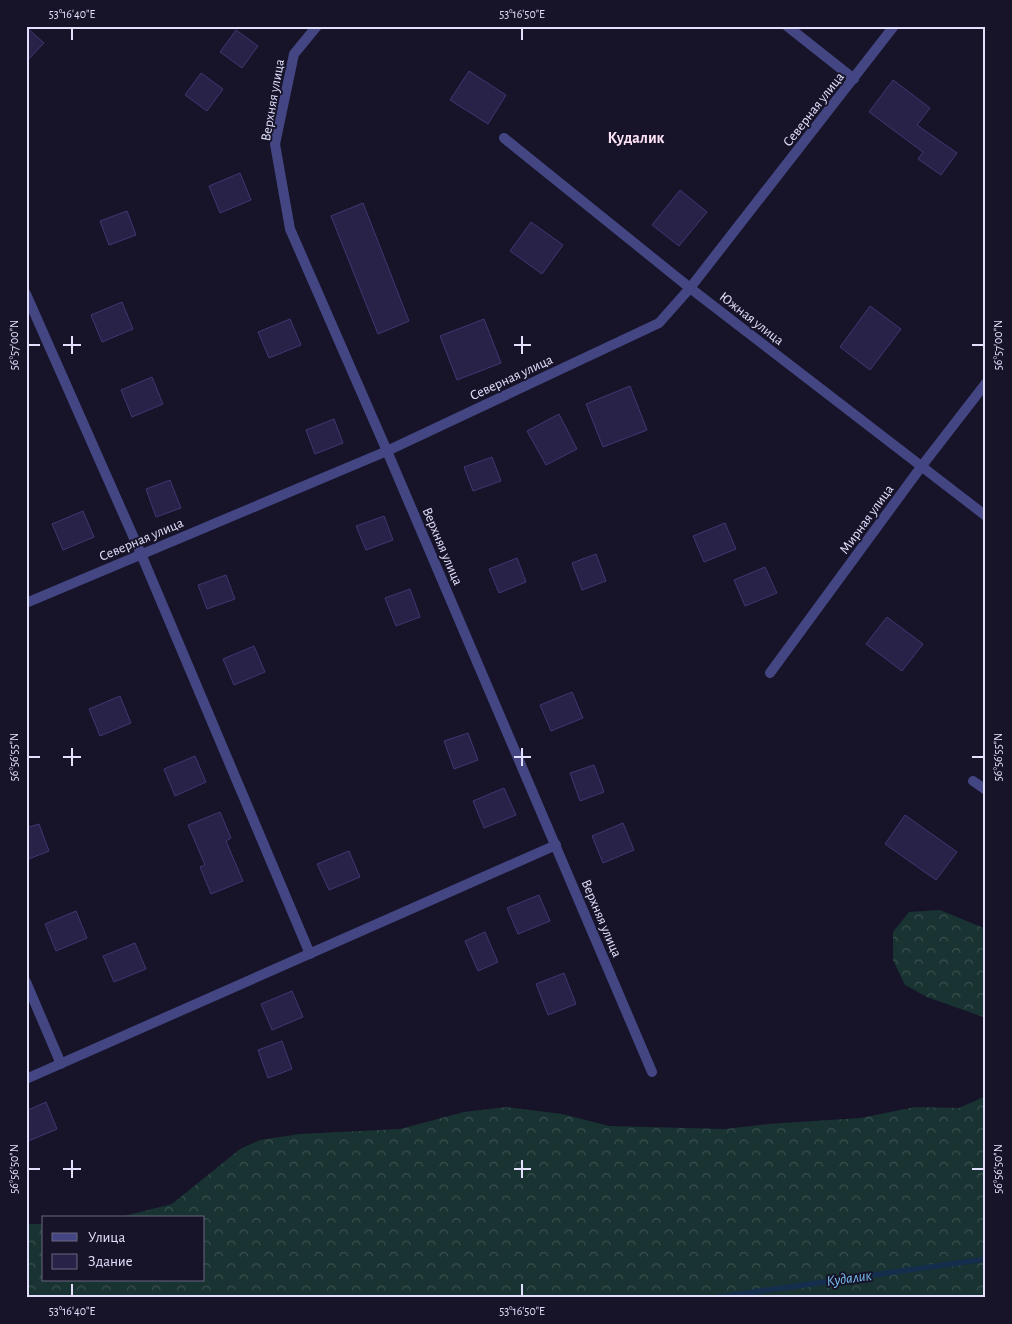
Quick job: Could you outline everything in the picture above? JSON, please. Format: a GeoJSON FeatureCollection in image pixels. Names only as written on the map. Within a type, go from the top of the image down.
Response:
{"type":"FeatureCollection","features":[{"type":"Feature","properties":{"kind":"street","name":"Верхняя улица"},"geometry":{"type":"LineString","coordinates":[[317,26],[294,54],[275,144],[290,230],[387,451],[652,1072]]}},
{"type":"Feature","properties":{"kind":"street"},"geometry":{"type":"LineString","coordinates":[[787,26],[854,79]]}},
{"type":"Feature","properties":{"kind":"street","name":"Северная улица"},"geometry":{"type":"LineString","coordinates":[[26,603],[387,451],[659,324],[690,288],[894,26]]}},
{"type":"Feature","properties":{"kind":"street","name":"Южная улица"},"geometry":{"type":"LineString","coordinates":[[504,138],[690,288],[986,516]]}},
{"type":"Feature","properties":{"kind":"street"},"geometry":{"type":"LineString","coordinates":[[26,294],[141,554],[310,954]]}},
{"type":"Feature","properties":{"kind":"street","name":"Мирная улица"},"geometry":{"type":"LineString","coordinates":[[770,673],[921,467],[986,383]]}},
{"type":"Feature","properties":{"kind":"street"},"geometry":{"type":"LineString","coordinates":[[973,781],[986,790]]}},
{"type":"Feature","properties":{"kind":"street"},"geometry":{"type":"LineString","coordinates":[[26,1079],[556,845]]}},
{"type":"Feature","properties":{"kind":"street"},"geometry":{"type":"LineString","coordinates":[[26,982],[60,1064]]}},
{"type":"Feature","properties":{"kind":"green space"},"geometry":{"type":"Polygon","coordinates":[[[940,910],[986,929],[986,1018],[927,997],[905,985],[893,960],[893,932],[909,912],[940,910]]]}},
{"type":"Feature","properties":{"kind":"green space"},"geometry":{"type":"Polygon","coordinates":[[[986,1096],[986,1298],[26,1298],[26,1224],[42,1224],[42,1282],[205,1282],[205,1216],[124,1216],[172,1204],[240,1149],[260,1140],[300,1134],[400,1129],[464,1112],[506,1107],[562,1114],[609,1126],[725,1129],[768,1124],[861,1118],[915,1107],[959,1108],[986,1096]]]}},
{"type":"Feature","properties":{"kind":"building"},"geometry":{"type":"Polygon","coordinates":[[[26,27],[44,43],[26,62],[26,27]]]}},
{"type":"Feature","properties":{"kind":"building"},"geometry":{"type":"Polygon","coordinates":[[[236,30],[258,46],[242,68],[220,52],[236,30]]]}},
{"type":"Feature","properties":{"kind":"building"},"geometry":{"type":"Polygon","coordinates":[[[469,71],[506,95],[488,124],[450,100],[469,71]]]}},
{"type":"Feature","properties":{"kind":"building"},"geometry":{"type":"Polygon","coordinates":[[[201,73],[223,89],[207,111],[185,95],[201,73]]]}},
{"type":"Feature","properties":{"kind":"building"},"geometry":{"type":"Polygon","coordinates":[[[893,80],[930,108],[917,125],[957,153],[941,175],[918,159],[923,152],[869,112],[893,80]]]}},
{"type":"Feature","properties":{"kind":"building"},"geometry":{"type":"Polygon","coordinates":[[[240,173],[251,200],[220,213],[209,186],[240,173]]]}},
{"type":"Feature","properties":{"kind":"building"},"geometry":{"type":"Polygon","coordinates":[[[680,190],[707,212],[679,246],[652,225],[680,190]]]}},
{"type":"Feature","properties":{"kind":"building"},"geometry":{"type":"Polygon","coordinates":[[[363,203],[409,321],[378,334],[331,216],[363,203]]]}},
{"type":"Feature","properties":{"kind":"building"},"geometry":{"type":"Polygon","coordinates":[[[127,211],[136,235],[109,245],[100,221],[127,211]]]}},
{"type":"Feature","properties":{"kind":"building"},"geometry":{"type":"Polygon","coordinates":[[[531,222],[563,245],[542,274],[510,251],[531,222]]]}},
{"type":"Feature","properties":{"kind":"building"},"geometry":{"type":"Polygon","coordinates":[[[122,302],[133,329],[102,342],[91,315],[122,302]]]}},
{"type":"Feature","properties":{"kind":"building"},"geometry":{"type":"Polygon","coordinates":[[[870,306],[901,329],[870,370],[840,347],[870,306]]]}},
{"type":"Feature","properties":{"kind":"building"},"geometry":{"type":"Polygon","coordinates":[[[290,319],[301,345],[269,358],[258,332],[290,319]]]}},
{"type":"Feature","properties":{"kind":"building"},"geometry":{"type":"Polygon","coordinates":[[[484,319],[501,363],[457,380],[440,336],[484,319]]]}},
{"type":"Feature","properties":{"kind":"building"},"geometry":{"type":"Polygon","coordinates":[[[152,377],[163,404],[132,417],[121,390],[152,377]]]}},
{"type":"Feature","properties":{"kind":"building"},"geometry":{"type":"Polygon","coordinates":[[[630,386],[647,430],[603,447],[586,404],[630,386]]]}},
{"type":"Feature","properties":{"kind":"building"},"geometry":{"type":"Polygon","coordinates":[[[559,414],[577,449],[546,465],[527,431],[559,414]]]}},
{"type":"Feature","properties":{"kind":"building"},"geometry":{"type":"Polygon","coordinates":[[[334,419],[343,443],[315,454],[306,430],[334,419]]]}},
{"type":"Feature","properties":{"kind":"building"},"geometry":{"type":"Polygon","coordinates":[[[492,457],[501,481],[473,491],[464,467],[492,457]]]}},
{"type":"Feature","properties":{"kind":"building"},"geometry":{"type":"Polygon","coordinates":[[[170,480],[181,508],[156,517],[146,489],[170,480]]]}},
{"type":"Feature","properties":{"kind":"building"},"geometry":{"type":"Polygon","coordinates":[[[83,511],[94,537],[63,550],[52,524],[83,511]]]}},
{"type":"Feature","properties":{"kind":"building"},"geometry":{"type":"Polygon","coordinates":[[[384,516],[393,540],[366,550],[356,526],[384,516]]]}},
{"type":"Feature","properties":{"kind":"building"},"geometry":{"type":"Polygon","coordinates":[[[725,523],[736,549],[704,562],[693,536],[725,523]]]}},
{"type":"Feature","properties":{"kind":"building"},"geometry":{"type":"Polygon","coordinates":[[[596,554],[606,581],[582,590],[572,563],[596,554]]]}},
{"type":"Feature","properties":{"kind":"building"},"geometry":{"type":"Polygon","coordinates":[[[517,558],[526,582],[499,593],[489,569],[517,558]]]}},
{"type":"Feature","properties":{"kind":"building"},"geometry":{"type":"Polygon","coordinates":[[[765,567],[777,593],[745,606],[734,580],[765,567]]]}},
{"type":"Feature","properties":{"kind":"building"},"geometry":{"type":"Polygon","coordinates":[[[226,575],[235,599],[207,609],[198,585],[226,575]]]}},
{"type":"Feature","properties":{"kind":"building"},"geometry":{"type":"Polygon","coordinates":[[[410,589],[420,617],[396,626],[385,598],[410,589]]]}},
{"type":"Feature","properties":{"kind":"building"},"geometry":{"type":"Polygon","coordinates":[[[887,617],[923,644],[902,671],[866,644],[887,617]]]}},
{"type":"Feature","properties":{"kind":"building"},"geometry":{"type":"Polygon","coordinates":[[[254,646],[265,672],[234,685],[223,659],[254,646]]]}},
{"type":"Feature","properties":{"kind":"building"},"geometry":{"type":"Polygon","coordinates":[[[572,692],[583,718],[551,731],[540,705],[572,692]]]}},
{"type":"Feature","properties":{"kind":"building"},"geometry":{"type":"Polygon","coordinates":[[[120,696],[131,723],[100,736],[89,709],[120,696]]]}},
{"type":"Feature","properties":{"kind":"building"},"geometry":{"type":"Polygon","coordinates":[[[468,733],[478,760],[454,769],[444,741],[468,733]]]}},
{"type":"Feature","properties":{"kind":"building"},"geometry":{"type":"Polygon","coordinates":[[[195,756],[206,782],[175,796],[164,769],[195,756]]]}},
{"type":"Feature","properties":{"kind":"building"},"geometry":{"type":"Polygon","coordinates":[[[594,765],[604,792],[580,801],[570,773],[594,765]]]}},
{"type":"Feature","properties":{"kind":"building"},"geometry":{"type":"Polygon","coordinates":[[[504,788],[516,815],[484,828],[473,801],[504,788]]]}},
{"type":"Feature","properties":{"kind":"building"},"geometry":{"type":"Polygon","coordinates":[[[220,812],[231,838],[226,841],[243,881],[211,894],[200,867],[205,865],[188,825],[220,812]]]}},
{"type":"Feature","properties":{"kind":"building"},"geometry":{"type":"Polygon","coordinates":[[[905,815],[957,852],[936,880],[885,844],[905,815]]]}},
{"type":"Feature","properties":{"kind":"building"},"geometry":{"type":"Polygon","coordinates":[[[623,823],[634,850],[603,863],[592,836],[623,823]]]}},
{"type":"Feature","properties":{"kind":"building"},"geometry":{"type":"Polygon","coordinates":[[[39,824],[49,851],[26,860],[26,828],[39,824]]]}},
{"type":"Feature","properties":{"kind":"building"},"geometry":{"type":"Polygon","coordinates":[[[349,851],[360,877],[329,890],[317,864],[349,851]]]}},
{"type":"Feature","properties":{"kind":"building"},"geometry":{"type":"Polygon","coordinates":[[[539,895],[550,921],[518,934],[507,908],[539,895]]]}},
{"type":"Feature","properties":{"kind":"building"},"geometry":{"type":"Polygon","coordinates":[[[76,911],[87,938],[56,951],[45,924],[76,911]]]}},
{"type":"Feature","properties":{"kind":"building"},"geometry":{"type":"Polygon","coordinates":[[[485,932],[498,962],[478,971],[465,941],[485,932]]]}},
{"type":"Feature","properties":{"kind":"building"},"geometry":{"type":"Polygon","coordinates":[[[135,943],[146,969],[114,982],[103,956],[135,943]]]}},
{"type":"Feature","properties":{"kind":"building"},"geometry":{"type":"Polygon","coordinates":[[[564,973],[576,1004],[548,1015],[536,984],[564,973]]]}},
{"type":"Feature","properties":{"kind":"building"},"geometry":{"type":"Polygon","coordinates":[[[292,991],[303,1017],[272,1030],[261,1004],[292,991]]]}},
{"type":"Feature","properties":{"kind":"building"},"geometry":{"type":"Polygon","coordinates":[[[282,1041],[292,1069],[268,1078],[258,1050],[282,1041]]]}},
{"type":"Feature","properties":{"kind":"building"},"geometry":{"type":"Polygon","coordinates":[[[46,1102],[57,1129],[26,1142],[26,1111],[46,1102]]]}},
{"type":"Feature","properties":{"kind":"waterway","name":"Кудалик"},"geometry":{"type":"LineString","coordinates":[[712,1298],[986,1259]]}},
{"type":"Feature","properties":{"kind":"district","name":"Кудалик"},"geometry":{"type":"Point","coordinates":[636,137]}}]}
